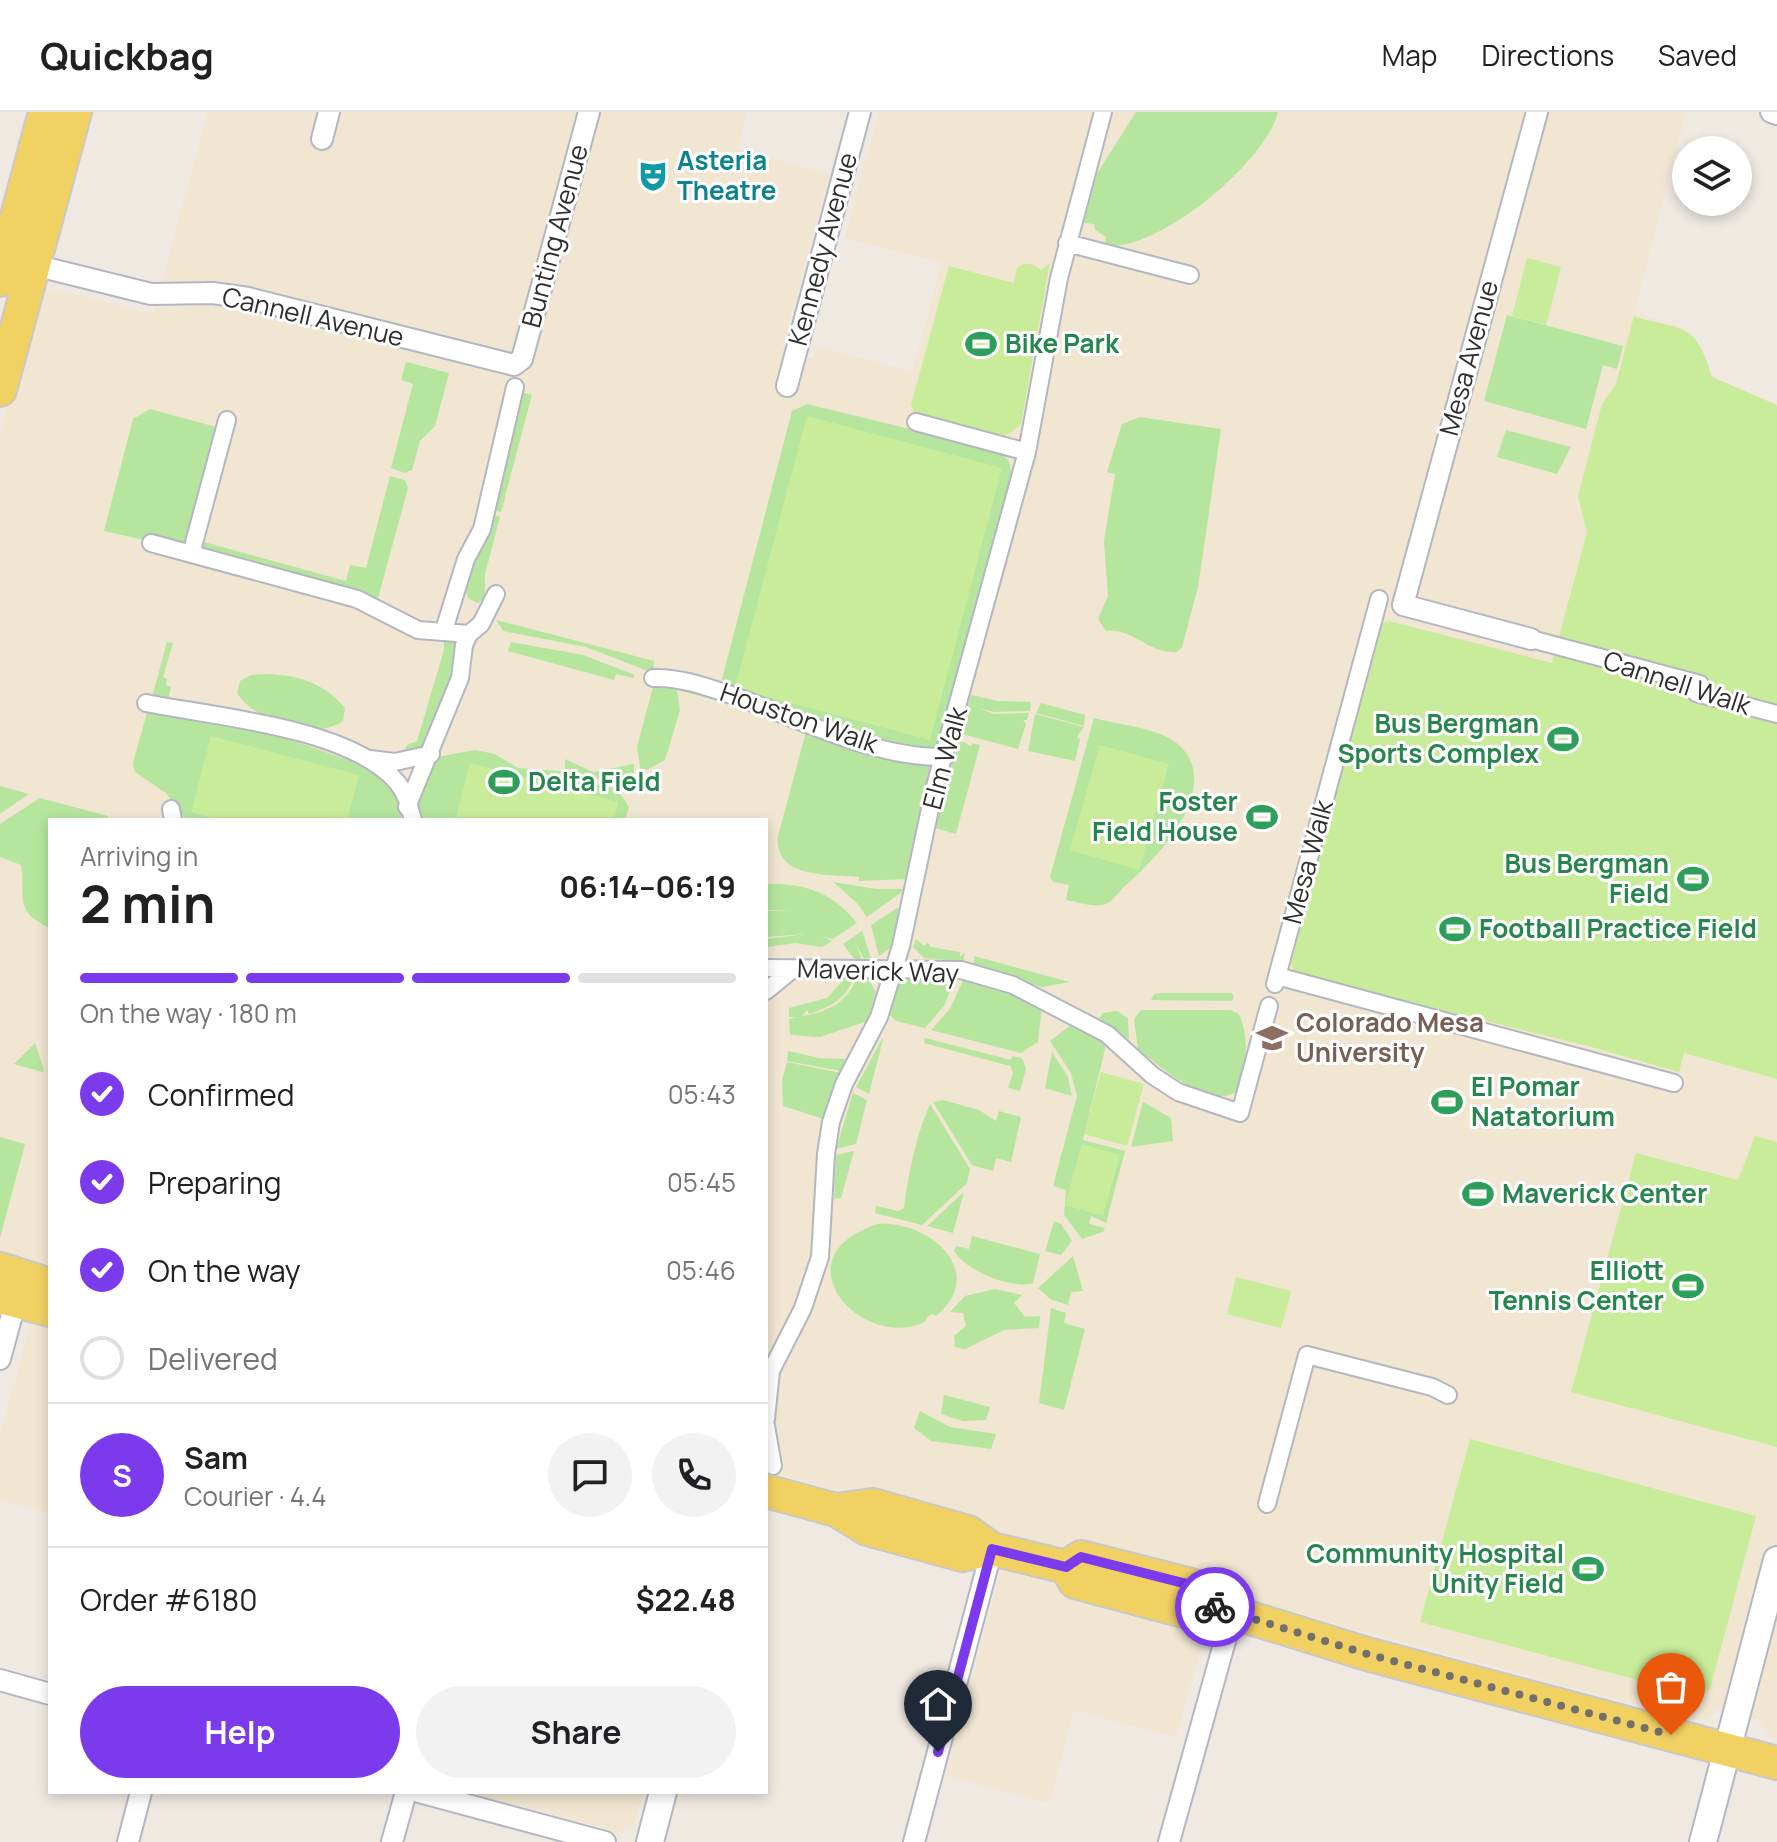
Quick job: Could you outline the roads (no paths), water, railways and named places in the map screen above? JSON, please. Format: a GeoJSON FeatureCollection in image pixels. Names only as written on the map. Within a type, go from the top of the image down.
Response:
{"type":"FeatureCollection","features":[{"type":"Feature","properties":{"kind":"main road"},"geometry":{"type":"LineString","coordinates":[[0,390],[13,268],[45,112]]}},
{"type":"Feature","properties":{"kind":"main road"},"geometry":{"type":"LineString","coordinates":[[13,268],[75,112]]}},
{"type":"Feature","properties":{"kind":"main road"},"geometry":{"type":"LineString","coordinates":[[18,1286],[48,1308]]}},
{"type":"Feature","properties":{"kind":"main road"},"geometry":{"type":"LineString","coordinates":[[770,1478],[836,1510],[873,1505],[968,1532],[992,1549],[1066,1567],[1075,1582],[1184,1611],[1202,1603],[1367,1654],[1777,1763]]}},
{"type":"Feature","properties":{"kind":"street"},"geometry":{"type":"LineString","coordinates":[[322,139],[329,112]]}},
{"type":"Feature","properties":{"kind":"street","name":"Bunting Avenue"},"geometry":{"type":"LineString","coordinates":[[522,359],[589,112]]}},
{"type":"Feature","properties":{"kind":"street","name":"Kennedy Avenue"},"geometry":{"type":"LineString","coordinates":[[787,386],[860,112]]}},
{"type":"Feature","properties":{"kind":"street","name":"Elm Walk"},"geometry":{"type":"LineString","coordinates":[[768,1388],[771,1371],[803,1308],[820,1257],[831,1122],[844,1084],[868,1044],[893,970],[945,757],[1027,452],[1048,328],[1067,243],[1103,112]]}},
{"type":"Feature","properties":{"kind":"street","name":"Mesa Avenue"},"geometry":{"type":"LineString","coordinates":[[1531,639],[1403,605],[1537,112]]}},
{"type":"Feature","properties":{"kind":"street"},"geometry":{"type":"LineString","coordinates":[[1771,112],[1777,114]]}},
{"type":"Feature","properties":{"kind":"street"},"geometry":{"type":"LineString","coordinates":[[1067,243],[1190,275]]}},
{"type":"Feature","properties":{"kind":"street","name":"Cannell Avenue"},"geometry":{"type":"LineString","coordinates":[[13,268],[156,295],[213,293],[248,298],[508,365],[519,364],[522,359]]}},
{"type":"Feature","properties":{"kind":"street"},"geometry":{"type":"LineString","coordinates":[[444,630],[466,559],[482,529],[515,387]]}},
{"type":"Feature","properties":{"kind":"street"},"geometry":{"type":"LineString","coordinates":[[191,554],[227,420]]}},
{"type":"Feature","properties":{"kind":"street"},"geometry":{"type":"LineString","coordinates":[[916,422],[1027,452]]}},
{"type":"Feature","properties":{"kind":"street"},"geometry":{"type":"LineString","coordinates":[[151,543],[357,599],[418,630],[469,634]]}},
{"type":"Feature","properties":{"kind":"street"},"geometry":{"type":"LineString","coordinates":[[405,818],[408,803],[431,754],[460,678],[464,645],[469,634],[481,624],[496,594]]}},
{"type":"Feature","properties":{"kind":"street","name":"Mesa Walk"},"geometry":{"type":"LineString","coordinates":[[1379,599],[1276,981],[1674,1083]]}},
{"type":"Feature","properties":{"kind":"street","name":"Cannell Walk"},"geometry":{"type":"LineString","coordinates":[[1531,639],[1700,684],[1696,693],[1777,714]]}},
{"type":"Feature","properties":{"kind":"street","name":"Houston Walk"},"geometry":{"type":"LineString","coordinates":[[653,678],[710,688],[837,735],[884,748],[945,757]]}},
{"type":"Feature","properties":{"kind":"street"},"geometry":{"type":"LineString","coordinates":[[146,703],[266,725],[309,736],[364,758],[395,779],[412,818]]}},
{"type":"Feature","properties":{"kind":"street"},"geometry":{"type":"LineString","coordinates":[[364,758],[395,762],[431,754]]}},
{"type":"Feature","properties":{"kind":"street","name":"Maverick Way"},"geometry":{"type":"LineString","coordinates":[[768,968],[961,970],[1013,985],[1107,1034],[1152,1075],[1178,1092],[1240,1113],[1269,1006]]}},
{"type":"Feature","properties":{"kind":"street"},"geometry":{"type":"LineString","coordinates":[[768,989],[793,969]]}},
{"type":"Feature","properties":{"kind":"street"},"geometry":{"type":"LineString","coordinates":[[0,1359],[18,1286]]}},
{"type":"Feature","properties":{"kind":"street"},"geometry":{"type":"LineString","coordinates":[[1267,1504],[1307,1355],[1448,1395]]}},
{"type":"Feature","properties":{"kind":"street"},"geometry":{"type":"LineString","coordinates":[[768,1452],[770,1478]]}},
{"type":"Feature","properties":{"kind":"street"},"geometry":{"type":"LineString","coordinates":[[914,1842],[992,1549]]}},
{"type":"Feature","properties":{"kind":"street"},"geometry":{"type":"LineString","coordinates":[[1703,1842],[1776,1569]]}},
{"type":"Feature","properties":{"kind":"street"},"geometry":{"type":"LineString","coordinates":[[1169,1842],[1233,1612]]}},
{"type":"Feature","properties":{"kind":"street"},"geometry":{"type":"LineString","coordinates":[[0,1680],[48,1693]]}},
{"type":"Feature","properties":{"kind":"street"},"geometry":{"type":"LineString","coordinates":[[128,1842],[140,1794]]}},
{"type":"Feature","properties":{"kind":"street"},"geometry":{"type":"LineString","coordinates":[[392,1842],[405,1794]]}},
{"type":"Feature","properties":{"kind":"street"},"geometry":{"type":"LineString","coordinates":[[426,1794],[605,1842]]}},
{"type":"Feature","properties":{"kind":"street"},"geometry":{"type":"LineString","coordinates":[[650,1842],[662,1794]]}},
{"type":"Feature","properties":{"kind":"place","name":"Asteria Theatre"},"geometry":{"type":"Point","coordinates":[653,176]}},
{"type":"Feature","properties":{"kind":"place","name":"Bike Park"},"geometry":{"type":"Point","coordinates":[981,344]}},
{"type":"Feature","properties":{"kind":"place","name":"Bus Bergman Sports Complex"},"geometry":{"type":"Point","coordinates":[1563,739]}},
{"type":"Feature","properties":{"kind":"place","name":"Delta Field"},"geometry":{"type":"Point","coordinates":[504,782]}},
{"type":"Feature","properties":{"kind":"place","name":"Foster Field House"},"geometry":{"type":"Point","coordinates":[1262,817]}},
{"type":"Feature","properties":{"kind":"place","name":"Bus Bergman Field"},"geometry":{"type":"Point","coordinates":[1693,879]}},
{"type":"Feature","properties":{"kind":"place","name":"Football Practice Field"},"geometry":{"type":"Point","coordinates":[1455,929]}},
{"type":"Feature","properties":{"kind":"place","name":"Colorado Mesa University"},"geometry":{"type":"Point","coordinates":[1272,1038]}},
{"type":"Feature","properties":{"kind":"place","name":"El Pomar Natatorium"},"geometry":{"type":"Point","coordinates":[1447,1102]}},
{"type":"Feature","properties":{"kind":"place","name":"Maverick Center"},"geometry":{"type":"Point","coordinates":[1478,1194]}},
{"type":"Feature","properties":{"kind":"place","name":"Elliott Tennis Center"},"geometry":{"type":"Point","coordinates":[1688,1286]}},
{"type":"Feature","properties":{"kind":"place","name":"Community Hospital Unity Field"},"geometry":{"type":"Point","coordinates":[1588,1569]}}]}
